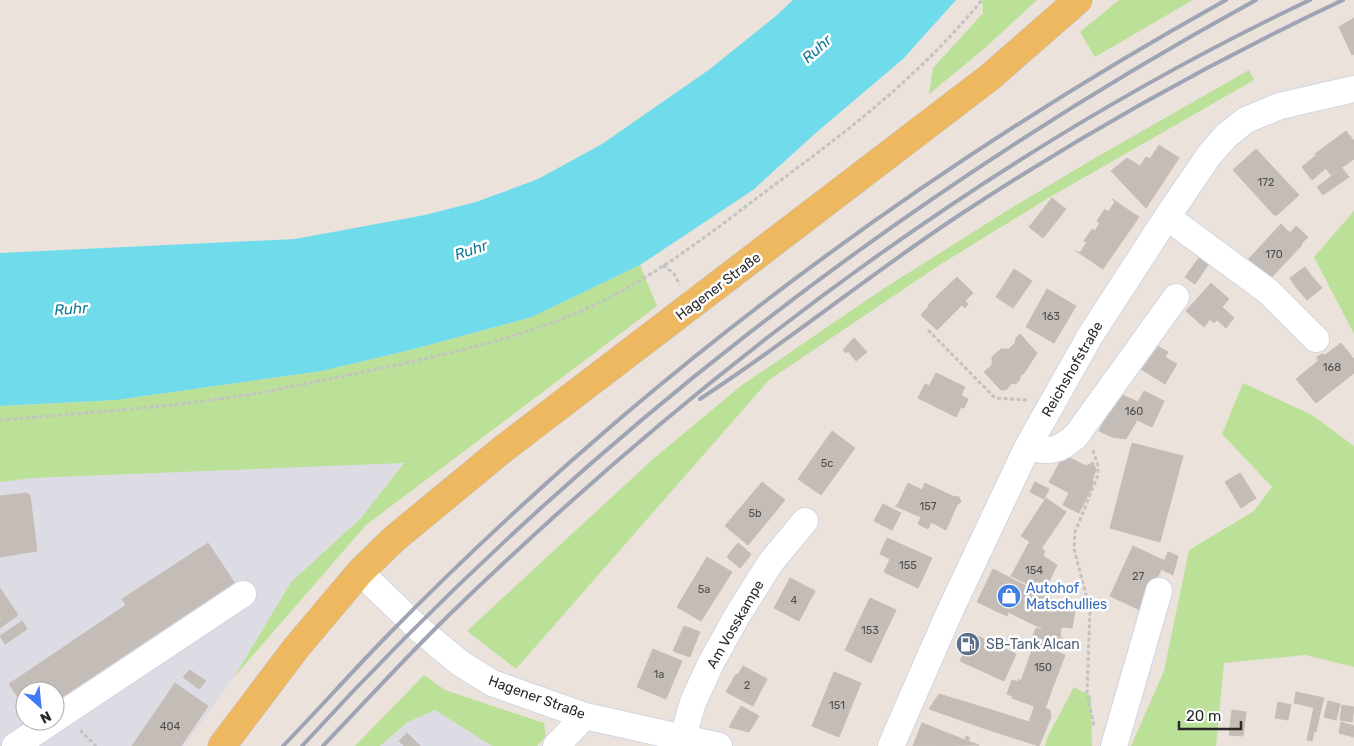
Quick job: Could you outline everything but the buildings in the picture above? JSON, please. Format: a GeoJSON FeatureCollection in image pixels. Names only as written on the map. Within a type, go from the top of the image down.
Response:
{"type":"FeatureCollection","features":[{"type":"Feature","properties":{"kind":"main road","name":"Hagener Straße"},"geometry":{"type":"LineString","coordinates":[[222,746],[296,648],[360,572],[394,539],[503,449],[990,77],[1078,0]]}},
{"type":"Feature","properties":{"kind":"street","name":"Reichshofstraße"},"geometry":{"type":"LineString","coordinates":[[891,746],[950,611],[1027,448],[1052,401],[1090,336],[1210,154],[1227,134],[1246,120],[1280,106],[1354,89]]}},
{"type":"Feature","properties":{"kind":"street"},"geometry":{"type":"LineString","coordinates":[[1167,217],[1269,292],[1316,339]]}},
{"type":"Feature","properties":{"kind":"street"},"geometry":{"type":"LineString","coordinates":[[1027,448],[1049,451],[1062,447],[1076,436],[1176,297]]}},
{"type":"Feature","properties":{"kind":"street","name":"Am Vosskampe"},"geometry":{"type":"LineString","coordinates":[[683,737],[693,702],[711,663],[737,616],[771,562],[805,521]]}},
{"type":"Feature","properties":{"kind":"street","name":"Hagener Straße"},"geometry":{"type":"LineString","coordinates":[[360,572],[419,630],[460,664],[492,682],[585,716],[720,746]]}},
{"type":"Feature","properties":{"kind":"street"},"geometry":{"type":"LineString","coordinates":[[1114,746],[1159,591]]}},
{"type":"Feature","properties":{"kind":"street"},"geometry":{"type":"LineString","coordinates":[[65,713],[243,594]]}},
{"type":"Feature","properties":{"kind":"street"},"geometry":{"type":"LineString","coordinates":[[556,746],[585,716]]}},
{"type":"Feature","properties":{"kind":"street"},"geometry":{"type":"LineString","coordinates":[[15,746],[38,731]]}},
{"type":"Feature","properties":{"kind":"path"},"geometry":{"type":"LineString","coordinates":[[0,420],[113,411],[259,393],[409,363],[525,333],[582,311],[630,286],[693,245],[832,142],[915,73],[964,22],[982,0]]}},
{"type":"Feature","properties":{"kind":"path"},"geometry":{"type":"LineString","coordinates":[[928,330],[995,398],[1052,401]]}},
{"type":"Feature","properties":{"kind":"path"},"geometry":{"type":"LineString","coordinates":[[1076,436],[1091,444],[1098,466],[1098,475],[1075,532],[1074,540],[1090,610],[1086,693],[1095,729]]}},
{"type":"Feature","properties":{"kind":"shaded area"},"geometry":{"type":"Polygon","coordinates":[[[404,462],[360,519],[291,582],[234,677],[184,746],[0,746],[0,482],[33,478],[404,462]]]}},
{"type":"Feature","properties":{"kind":"shaded area"},"geometry":{"type":"Polygon","coordinates":[[[435,710],[492,746],[380,746],[408,722],[435,710]]]}},
{"type":"Feature","properties":{"kind":"green space"},"geometry":{"type":"Polygon","coordinates":[[[982,0],[1037,0],[984,49],[929,94],[933,68],[983,13],[982,0]]]}},
{"type":"Feature","properties":{"kind":"green space"},"geometry":{"type":"Polygon","coordinates":[[[1119,0],[1193,0],[1095,57],[1080,32],[1119,0]]]}},
{"type":"Feature","properties":{"kind":"green space"},"geometry":{"type":"Polygon","coordinates":[[[1249,70],[1254,80],[1050,197],[941,264],[769,380],[516,669],[467,631],[653,459],[742,385],[883,289],[1008,210],[1249,70]]]}},
{"type":"Feature","properties":{"kind":"green space"},"geometry":{"type":"Polygon","coordinates":[[[1354,211],[1354,334],[1314,257],[1354,211]]]}},
{"type":"Feature","properties":{"kind":"green space"},"geometry":{"type":"Polygon","coordinates":[[[640,265],[657,306],[366,525],[234,677],[291,582],[360,519],[404,463],[33,478],[0,482],[0,406],[116,400],[322,371],[414,349],[532,317],[640,265]]]}},
{"type":"Feature","properties":{"kind":"green space"},"geometry":{"type":"Polygon","coordinates":[[[1243,383],[1312,415],[1354,446],[1354,667],[1305,655],[1224,663],[1216,746],[1131,746],[1164,671],[1189,550],[1254,511],[1272,487],[1222,434],[1243,383]]]}},
{"type":"Feature","properties":{"kind":"green space"},"geometry":{"type":"Polygon","coordinates":[[[424,675],[445,690],[544,723],[546,736],[537,746],[492,746],[435,710],[408,722],[380,746],[355,746],[424,675]]]}},
{"type":"Feature","properties":{"kind":"green space"},"geometry":{"type":"Polygon","coordinates":[[[1074,687],[1091,696],[1092,746],[1045,746],[1047,738],[1074,687]]]}},
{"type":"Feature","properties":{"kind":"water","name":"Ruhr"},"geometry":{"type":"Polygon","coordinates":[[[793,0],[956,0],[903,59],[818,131],[753,190],[640,265],[532,317],[414,349],[322,371],[116,400],[0,406],[0,253],[295,239],[425,215],[476,202],[538,179],[602,144],[710,69],[793,0]]]}},
{"type":"Feature","properties":{"kind":"railway"},"geometry":{"type":"LineString","coordinates":[[283,746],[411,611],[531,497],[623,416],[766,301],[839,246],[990,142],[1146,46],[1226,0]]}},
{"type":"Feature","properties":{"kind":"railway"},"geometry":{"type":"LineString","coordinates":[[302,746],[407,636],[517,530],[630,430],[748,334],[870,243],[995,157],[1124,76],[1256,0]]}},
{"type":"Feature","properties":{"kind":"railway"},"geometry":{"type":"LineString","coordinates":[[323,746],[449,615],[546,524],[748,352],[854,272],[963,197],[1076,126],[1191,60],[1310,0]]}},
{"type":"Feature","properties":{"kind":"railway"},"geometry":{"type":"LineString","coordinates":[[700,399],[765,355],[925,238],[1004,186],[1146,101],[1244,49],[1343,0]]}},
{"type":"Feature","properties":{"kind":"place","name":"Autohof Matschullies"},"geometry":{"type":"Point","coordinates":[1009,596]}},
{"type":"Feature","properties":{"kind":"place","name":"SB-Tank Alcan"},"geometry":{"type":"Point","coordinates":[968,644]}}]}
